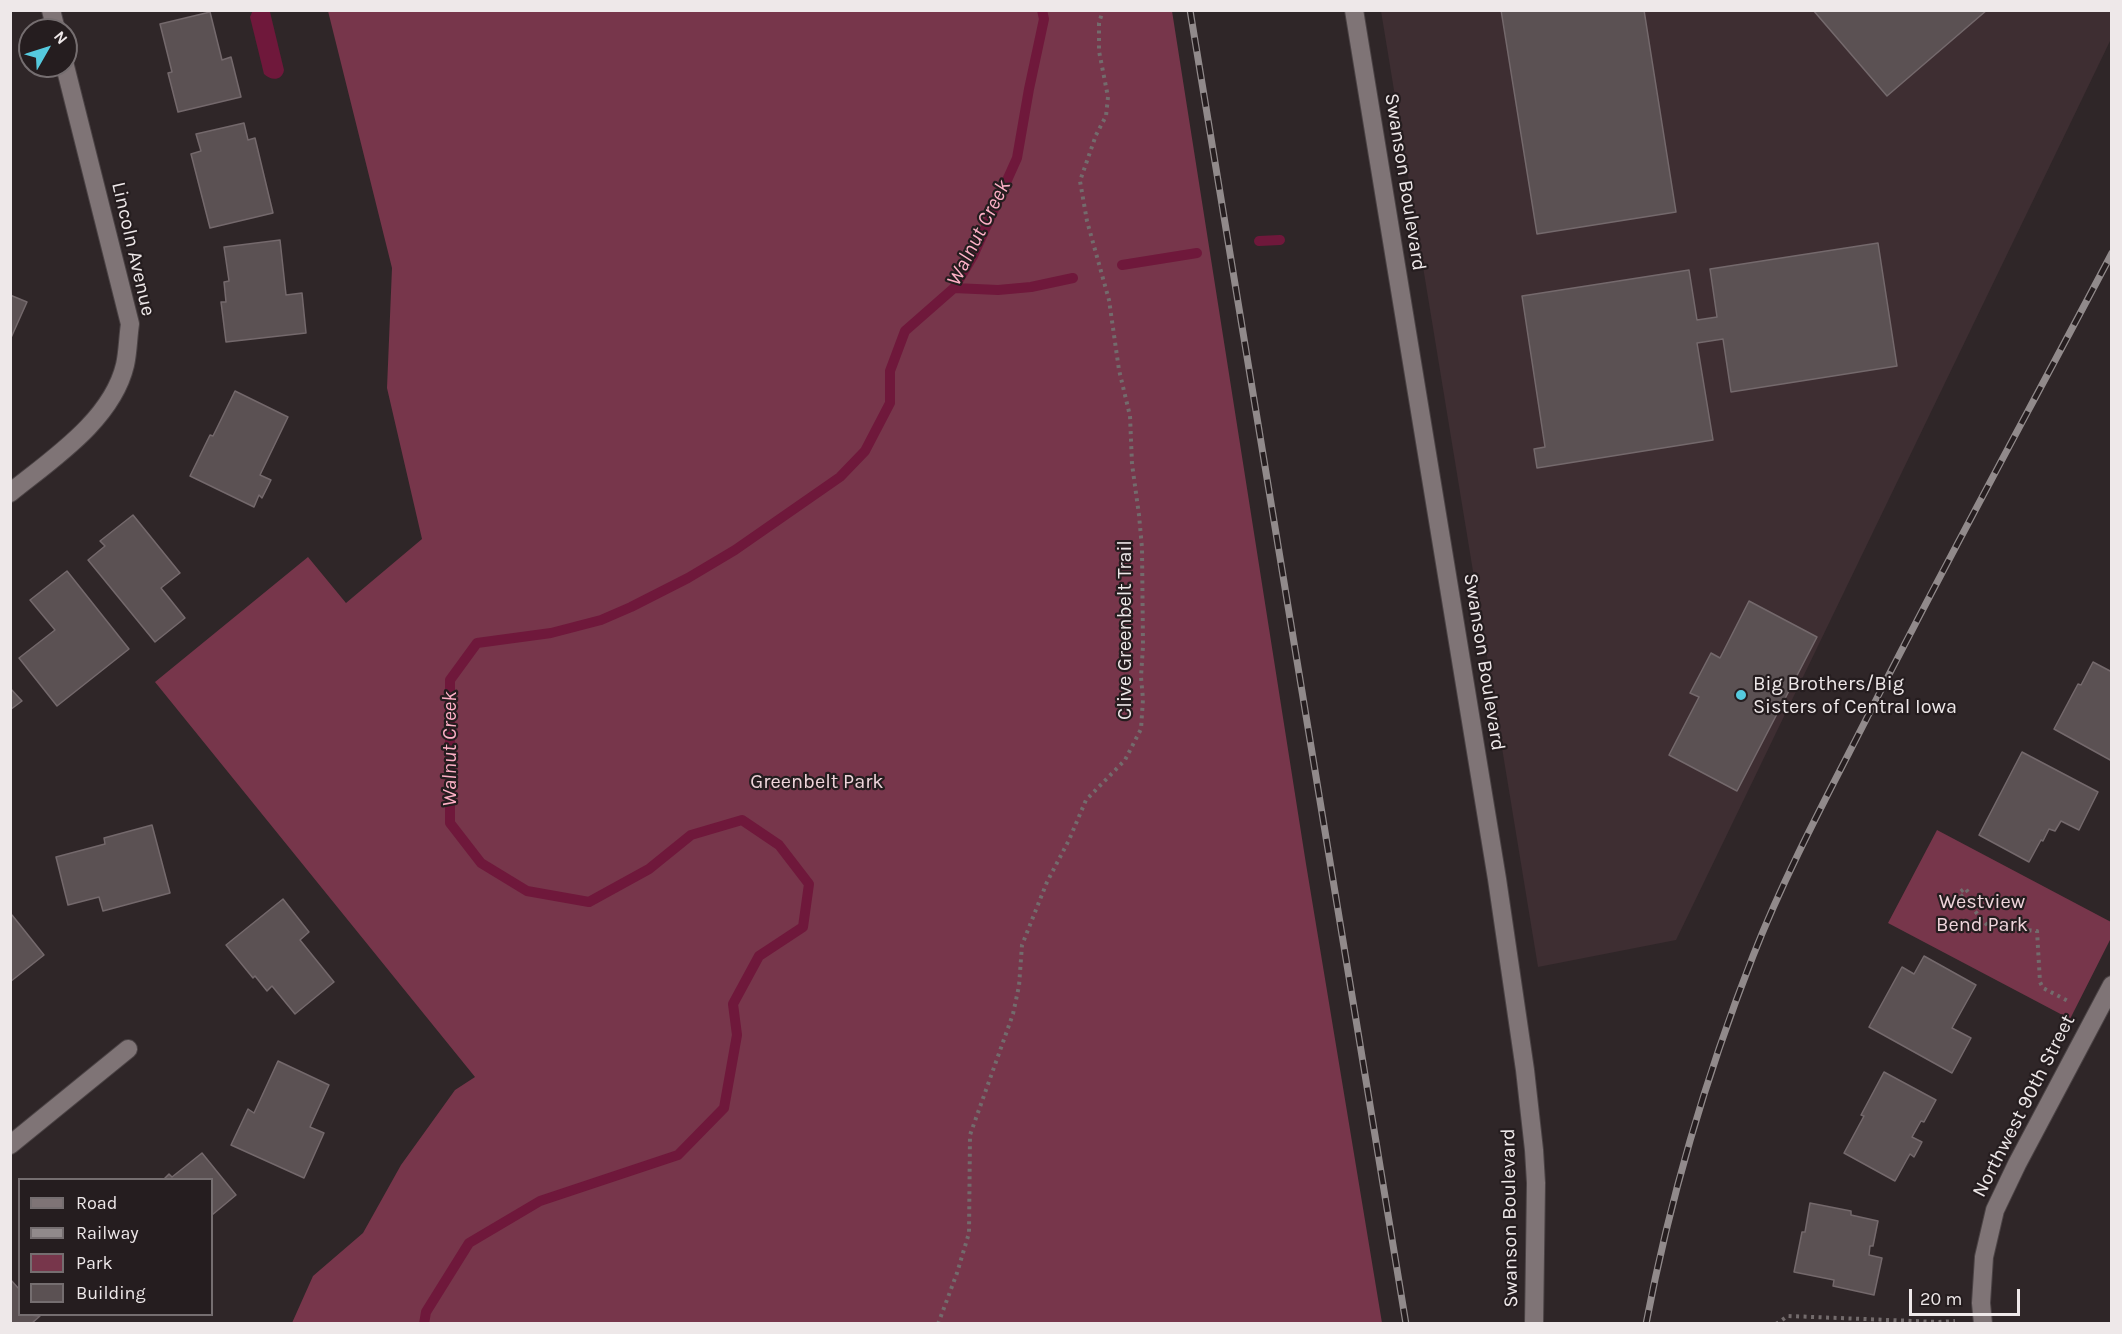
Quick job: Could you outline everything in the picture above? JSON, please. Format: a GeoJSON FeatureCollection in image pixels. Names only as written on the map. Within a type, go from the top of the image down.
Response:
{"type":"FeatureCollection","features":[{"type":"Feature","properties":{"kind":"street","name":"Swanson Boulevard"},"geometry":{"type":"LineString","coordinates":[[1354,10],[1495,867],[1525,1070],[1536,1184],[1534,1323]]}},
{"type":"Feature","properties":{"kind":"street","name":"Lincoln Avenue"},"geometry":{"type":"LineString","coordinates":[[10,493],[84,433],[108,405],[125,366],[130,324],[68,78]]}},
{"type":"Feature","properties":{"kind":"street","name":"Northwest 90th Street"},"geometry":{"type":"LineString","coordinates":[[1983,1321],[1981,1303],[1984,1257],[1995,1210],[2112,985]]}},
{"type":"Feature","properties":{"kind":"street"},"geometry":{"type":"LineString","coordinates":[[10,1145],[128,1049]]}},
{"type":"Feature","properties":{"kind":"path","name":"Clive Greenbelt Trail"},"geometry":{"type":"LineString","coordinates":[[938,1323],[969,1233],[970,1135],[1013,1014],[1019,986],[1022,945],[1047,882],[1069,840],[1086,800],[1125,760],[1141,729],[1143,699],[1141,677],[1142,548],[1132,464],[1130,416],[1119,370],[1108,300],[1087,221],[1080,181],[1096,135],[1106,116],[1108,97],[1099,51],[1099,23],[1103,10]]}},
{"type":"Feature","properties":{"kind":"path"},"geometry":{"type":"LineString","coordinates":[[1968,892],[1965,888],[1959,893],[1988,926],[2037,931],[2040,982],[2043,988],[2095,1015]]}},
{"type":"Feature","properties":{"kind":"path"},"geometry":{"type":"LineString","coordinates":[[1776,1323],[1788,1316],[1939,1322],[1983,1321]]}},
{"type":"Feature","properties":{"kind":"shaded area"},"geometry":{"type":"Polygon","coordinates":[[[253,10],[270,12],[284,70],[279,78],[273,79],[264,74],[250,17],[253,10]]]}},
{"type":"Feature","properties":{"kind":"shaded area"},"geometry":{"type":"Polygon","coordinates":[[[1381,11],[2111,11],[2111,39],[1676,940],[1538,967],[1381,11]]]}},
{"type":"Feature","properties":{"kind":"green space","name":"Greenbelt Park"},"geometry":{"type":"Polygon","coordinates":[[[328,11],[1172,11],[1306,864],[1382,1323],[292,1323],[313,1276],[363,1233],[401,1165],[455,1090],[475,1077],[155,682],[308,557],[346,603],[422,539],[387,388],[392,268],[328,11]]]}},
{"type":"Feature","properties":{"kind":"green space","name":"Westview Bend Park"},"geometry":{"type":"Polygon","coordinates":[[[1937,830],[2111,922],[2111,938],[2070,1019],[1888,923],[1937,830]]]}},
{"type":"Feature","properties":{"kind":"building"},"geometry":{"type":"Polygon","coordinates":[[[1501,10],[1644,10],[1676,212],[1537,234],[1501,10]]]}},
{"type":"Feature","properties":{"kind":"building"},"geometry":{"type":"Polygon","coordinates":[[[1813,10],[1987,10],[1887,96],[1813,10]]]}},
{"type":"Feature","properties":{"kind":"building"},"geometry":{"type":"Polygon","coordinates":[[[210,12],[222,60],[231,57],[241,97],[178,112],[168,73],[172,72],[160,24],[210,12]]]}},
{"type":"Feature","properties":{"kind":"building"},"geometry":{"type":"Polygon","coordinates":[[[244,123],[248,140],[255,138],[273,213],[210,228],[191,154],[201,151],[196,134],[244,123]]]}},
{"type":"Feature","properties":{"kind":"building"},"geometry":{"type":"Polygon","coordinates":[[[280,240],[286,295],[302,293],[306,333],[226,342],[221,302],[226,302],[224,282],[229,281],[224,247],[280,240]]]}},
{"type":"Feature","properties":{"kind":"building"},"geometry":{"type":"Polygon","coordinates":[[[1878,243],[1897,366],[1731,392],[1723,339],[1697,343],[1713,440],[1537,468],[1534,449],[1545,447],[1522,296],[1689,270],[1697,320],[1717,317],[1710,269],[1878,243]]]}},
{"type":"Feature","properties":{"kind":"building"},"geometry":{"type":"Polygon","coordinates":[[[10,295],[27,302],[10,340],[10,295]]]}},
{"type":"Feature","properties":{"kind":"building"},"geometry":{"type":"Polygon","coordinates":[[[235,391],[288,417],[260,475],[271,480],[262,498],[259,495],[254,507],[190,476],[235,391]]]}},
{"type":"Feature","properties":{"kind":"building"},"geometry":{"type":"Polygon","coordinates":[[[133,515],[180,573],[161,588],[185,618],[155,642],[88,560],[105,546],[100,541],[133,515]]]}},
{"type":"Feature","properties":{"kind":"building"},"geometry":{"type":"Polygon","coordinates":[[[67,571],[129,649],[57,706],[19,658],[55,630],[30,600],[67,571]]]}},
{"type":"Feature","properties":{"kind":"building","name":"Big Brothers/Big Sisters of Central Iowa"},"geometry":{"type":"Polygon","coordinates":[[[1749,601],[1817,637],[1737,791],[1669,755],[1699,697],[1690,693],[1711,653],[1720,658],[1749,601]]]}},
{"type":"Feature","properties":{"kind":"building"},"geometry":{"type":"Polygon","coordinates":[[[2093,662],[2112,672],[2112,761],[2054,729],[2078,684],[2081,685],[2093,662]]]}},
{"type":"Feature","properties":{"kind":"building"},"geometry":{"type":"Polygon","coordinates":[[[10,688],[22,701],[10,710],[10,688]]]}},
{"type":"Feature","properties":{"kind":"building"},"geometry":{"type":"Polygon","coordinates":[[[2022,752],[2098,792],[2079,830],[2061,821],[2055,831],[2049,829],[2029,862],[1979,835],[2022,752]]]}},
{"type":"Feature","properties":{"kind":"building"},"geometry":{"type":"Polygon","coordinates":[[[152,825],[170,893],[103,911],[99,897],[68,905],[56,857],[105,844],[104,838],[152,825]]]}},
{"type":"Feature","properties":{"kind":"building"},"geometry":{"type":"Polygon","coordinates":[[[283,899],[309,932],[300,940],[334,982],[295,1014],[272,986],[267,991],[255,976],[253,978],[226,945],[283,899]]]}},
{"type":"Feature","properties":{"kind":"building"},"geometry":{"type":"Polygon","coordinates":[[[10,915],[44,955],[10,982],[10,915]]]}},
{"type":"Feature","properties":{"kind":"building"},"geometry":{"type":"Polygon","coordinates":[[[1924,956],[1976,985],[1952,1028],[1971,1038],[1952,1073],[1869,1027],[1902,967],[1914,974],[1924,956]]]}},
{"type":"Feature","properties":{"kind":"building"},"geometry":{"type":"Polygon","coordinates":[[[278,1061],[329,1085],[310,1127],[324,1133],[304,1178],[231,1145],[248,1109],[254,1113],[278,1061]]]}},
{"type":"Feature","properties":{"kind":"building"},"geometry":{"type":"Polygon","coordinates":[[[1884,1072],[1936,1100],[1924,1122],[1921,1121],[1912,1137],[1922,1142],[1914,1157],[1910,1154],[1895,1181],[1844,1153],[1884,1072]]]}},
{"type":"Feature","properties":{"kind":"building"},"geometry":{"type":"Polygon","coordinates":[[[202,1153],[236,1195],[213,1214],[213,1178],[165,1178],[169,1174],[172,1177],[202,1153]]]}},
{"type":"Feature","properties":{"kind":"building"},"geometry":{"type":"Polygon","coordinates":[[[1810,1203],[1851,1211],[1851,1215],[1878,1221],[1869,1255],[1882,1258],[1874,1295],[1833,1286],[1834,1280],[1794,1272],[1810,1203]]]}},
{"type":"Feature","properties":{"kind":"building"},"geometry":{"type":"Polygon","coordinates":[[[10,1279],[18,1288],[18,1316],[40,1316],[31,1324],[10,1324],[10,1279]]]}},
{"type":"Feature","properties":{"kind":"waterway","name":"Walnut Creek"},"geometry":{"type":"LineString","coordinates":[[424,1324],[426,1312],[469,1243],[540,1201],[678,1155],[724,1108],[737,1035],[733,1004],[759,956],[803,927],[809,884],[779,845],[742,820],[691,835],[649,869],[589,902],[527,891],[481,863],[450,823],[450,680],[477,643],[551,633],[601,620],[688,578],[735,550],[840,477],[865,451],[890,403],[890,371],[905,331],[954,288],[973,256],[1017,158],[1044,19],[1042,10]]}},
{"type":"Feature","properties":{"kind":"waterway"},"geometry":{"type":"LineString","coordinates":[[1259,241],[1280,240]]}},
{"type":"Feature","properties":{"kind":"waterway"},"geometry":{"type":"LineString","coordinates":[[1122,265],[1197,253]]}},
{"type":"Feature","properties":{"kind":"waterway"},"geometry":{"type":"LineString","coordinates":[[954,288],[998,290],[1031,287],[1073,278]]}},
{"type":"Feature","properties":{"kind":"railway"},"geometry":{"type":"LineString","coordinates":[[1190,10],[1406,1324]]}},
{"type":"Feature","properties":{"kind":"railway"},"geometry":{"type":"LineString","coordinates":[[1646,1324],[1666,1230],[1705,1092],[1736,1001],[1780,891],[1904,646],[2112,253]]}},
{"type":"Feature","properties":{"kind":"place","name":"Big Brothers/Big Sisters of Central Iowa"},"geometry":{"type":"Point","coordinates":[1741,695]}}]}
